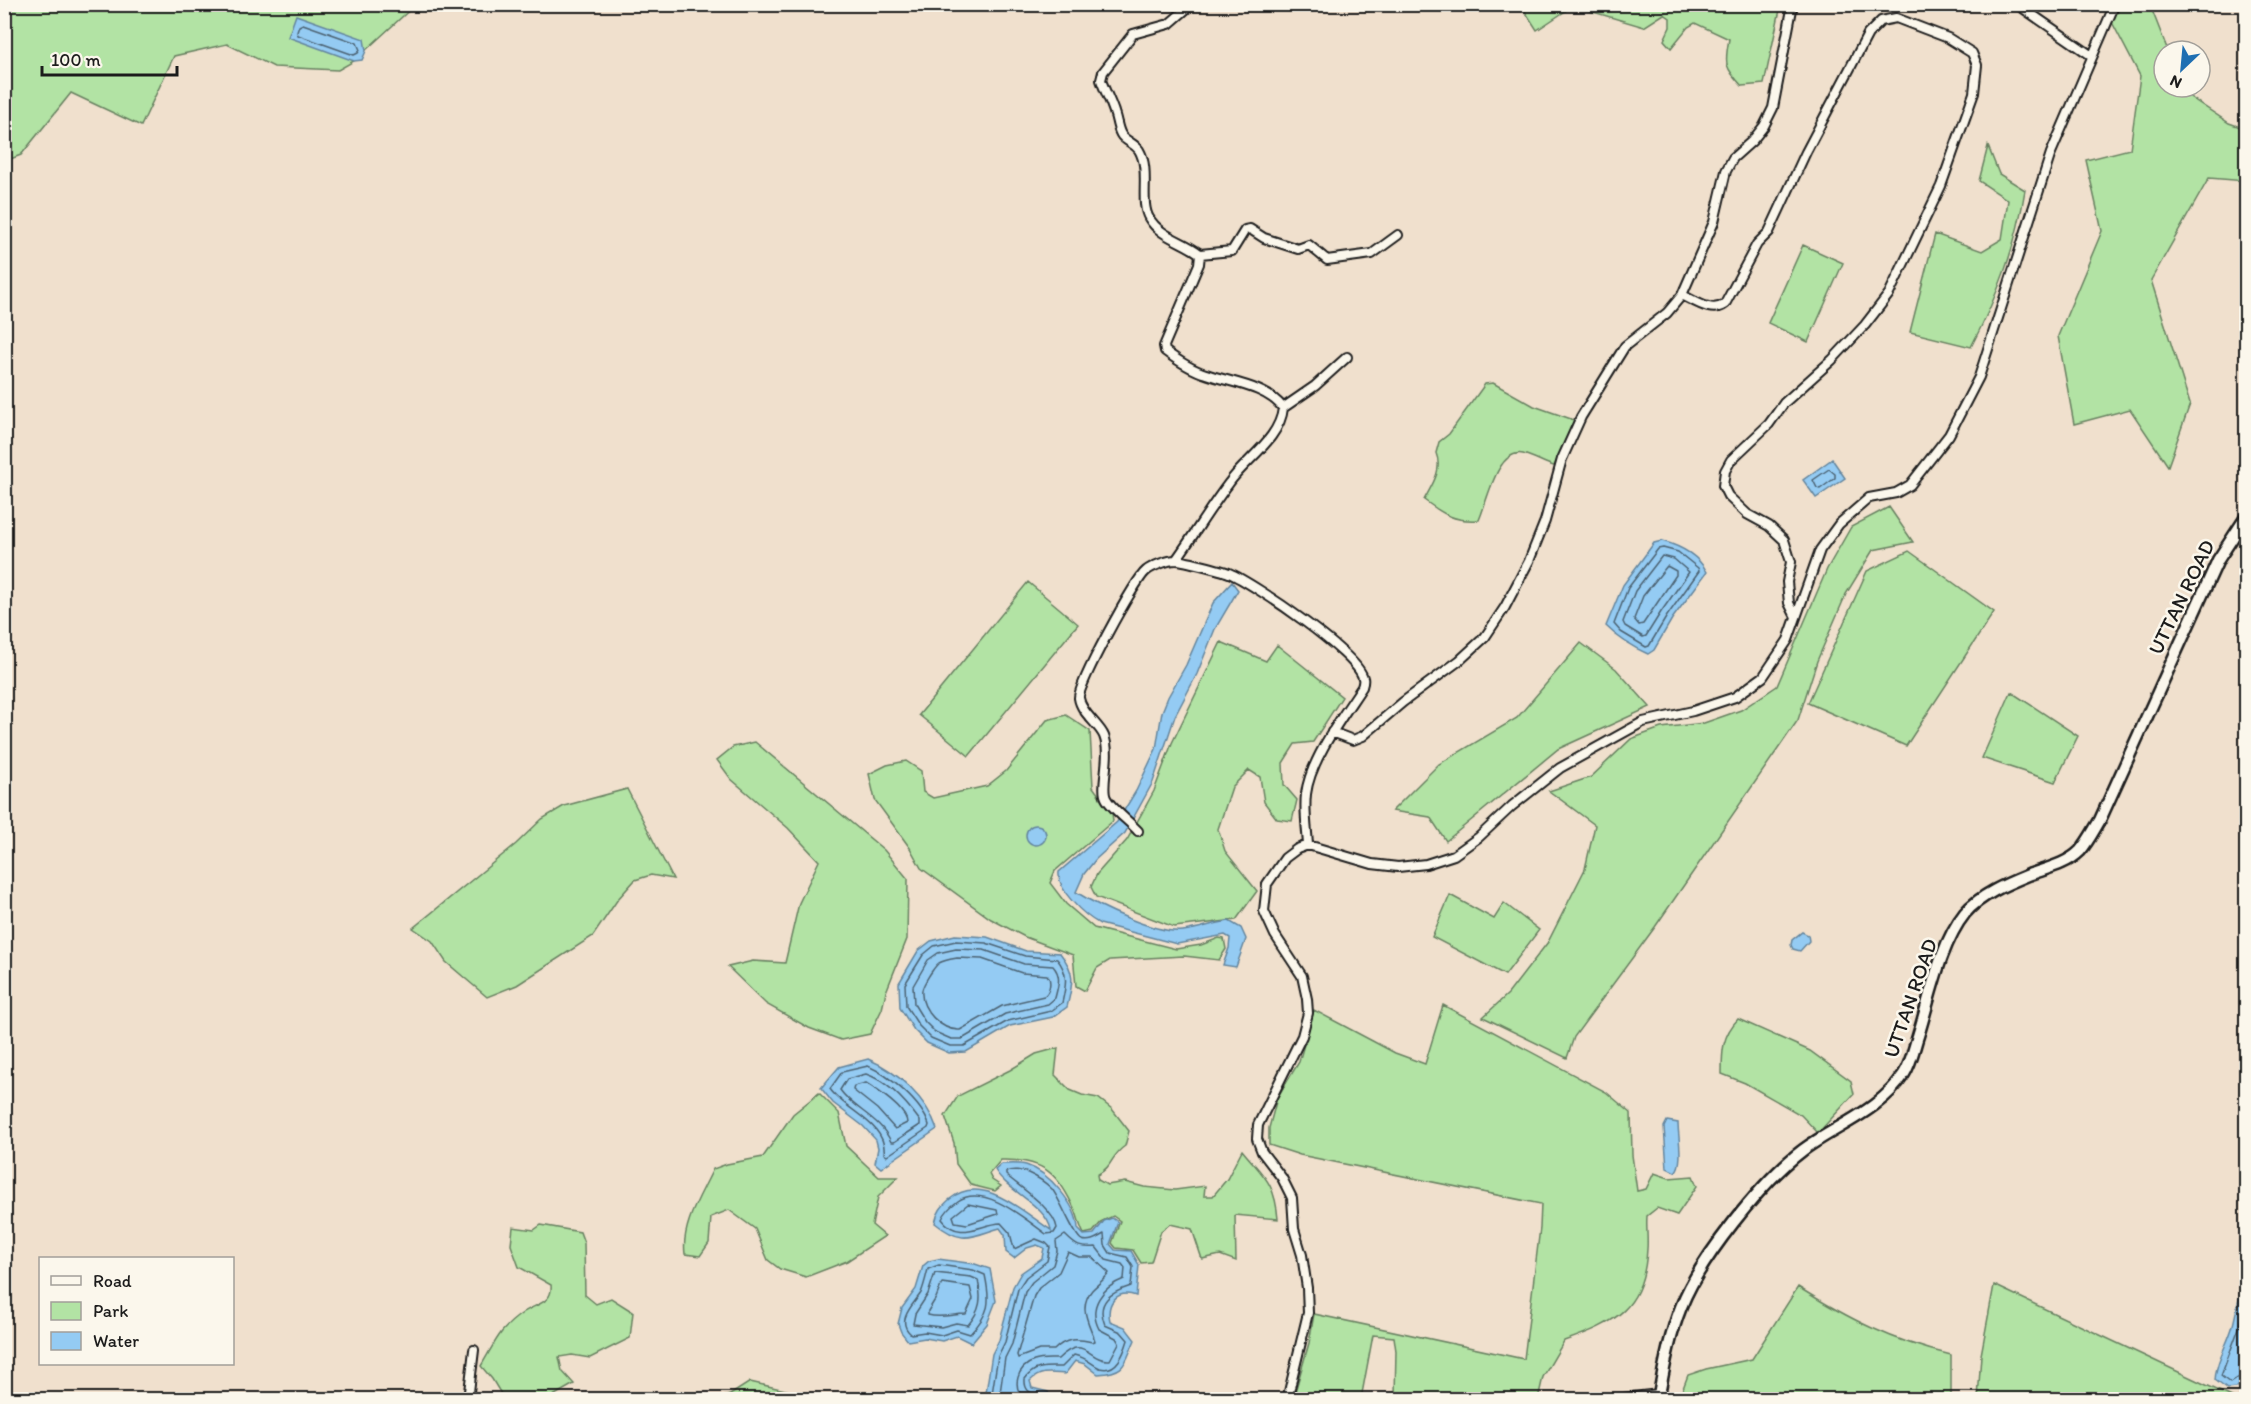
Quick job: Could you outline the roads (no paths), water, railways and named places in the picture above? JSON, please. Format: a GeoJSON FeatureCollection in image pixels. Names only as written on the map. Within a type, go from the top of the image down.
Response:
{"type":"FeatureCollection","features":[{"type":"Feature","properties":{"kind":"main road","name":"UTTAN ROAD"},"geometry":{"type":"LineString","coordinates":[[1658,1397],[1672,1330],[1681,1305],[1716,1245],[1759,1194],[1791,1161],[1820,1139],[1872,1107],[1893,1088],[1905,1072],[1938,970],[1964,914],[1985,896],[2023,878],[2059,865],[2080,851],[2100,820],[2218,560],[2247,517]]}},
{"type":"Feature","properties":{"kind":"street"},"geometry":{"type":"LineString","coordinates":[[1192,4],[1169,24],[1133,34],[1103,72],[1101,80],[1113,105],[1118,130],[1139,150],[1145,170],[1148,217],[1159,231],[1191,246],[1200,255]]}},
{"type":"Feature","properties":{"kind":"street"},"geometry":{"type":"LineString","coordinates":[[1332,732],[1353,740],[1363,736],[1403,702],[1460,660],[1485,637],[1505,607],[1529,561],[1545,521],[1563,459],[1581,417],[1625,346],[1667,313],[1682,295],[1714,222],[1726,171],[1733,158],[1752,141],[1764,126],[1773,108],[1793,4]]}},
{"type":"Feature","properties":{"kind":"street"},"geometry":{"type":"LineString","coordinates":[[2018,4],[2092,56]]}},
{"type":"Feature","properties":{"kind":"street"},"geometry":{"type":"LineString","coordinates":[[1287,1400],[1308,1313],[1307,1288],[1302,1255],[1294,1229],[1292,1198],[1282,1178],[1262,1152],[1257,1139],[1258,1125],[1302,1036],[1308,1005],[1302,976],[1275,935],[1264,911],[1267,884],[1285,858],[1297,849],[1308,845],[1372,864],[1398,867],[1426,864],[1454,855],[1479,837],[1512,806],[1560,768],[1642,722],[1693,711],[1735,697],[1763,677],[1788,640],[1820,550],[1839,524],[1869,498],[1896,493],[1910,485],[1949,435],[1979,377],[2051,153],[2115,4]]}},
{"type":"Feature","properties":{"kind":"street"},"geometry":{"type":"LineString","coordinates":[[1682,295],[1711,308],[1721,307],[1728,300],[1757,244],[1769,232],[1806,152],[1868,34],[1881,21],[1896,18],[1948,38],[1972,53],[1977,65],[1974,93],[1941,186],[1889,294],[1833,360],[1784,403],[1769,424],[1731,460],[1725,471],[1723,486],[1728,496],[1747,514],[1769,526],[1784,540],[1791,562],[1787,582],[1789,603],[1796,617]]}},
{"type":"Feature","properties":{"kind":"street"},"geometry":{"type":"LineString","coordinates":[[1200,255],[1232,251],[1245,230],[1250,229],[1264,238],[1298,249],[1309,245],[1327,260],[1372,254],[1398,235]]}},
{"type":"Feature","properties":{"kind":"street"},"geometry":{"type":"LineString","coordinates":[[1138,831],[1106,799],[1104,789],[1108,751],[1103,734],[1094,725],[1079,699],[1080,687],[1109,630],[1145,572],[1176,560],[1229,482],[1275,432],[1283,416],[1283,408],[1277,400],[1259,391],[1205,374],[1165,351],[1164,345],[1199,264],[1200,255]]}},
{"type":"Feature","properties":{"kind":"street"},"geometry":{"type":"LineString","coordinates":[[1283,408],[1315,386],[1347,357]]}},
{"type":"Feature","properties":{"kind":"street"},"geometry":{"type":"LineString","coordinates":[[1176,560],[1229,573],[1306,621],[1331,641],[1360,672],[1364,680],[1362,687],[1332,732],[1308,781],[1305,797],[1308,845]]}},
{"type":"Feature","properties":{"kind":"street"},"geometry":{"type":"LineString","coordinates":[[468,1400],[474,1350]]}},
{"type":"Feature","properties":{"kind":"street"},"geometry":{"type":"LineString","coordinates":[[1606,1400],[1658,1397]]}},
{"type":"Feature","properties":{"kind":"water"},"geometry":{"type":"Polygon","coordinates":[[[296,15],[364,39],[366,51],[362,60],[354,61],[288,37],[296,15]]]}},
{"type":"Feature","properties":{"kind":"water"},"geometry":{"type":"Polygon","coordinates":[[[1832,459],[1845,478],[1816,498],[1803,480],[1832,459]]]}},
{"type":"Feature","properties":{"kind":"water"},"geometry":{"type":"Polygon","coordinates":[[[1662,541],[1688,552],[1707,572],[1672,619],[1654,650],[1648,654],[1626,642],[1606,626],[1623,585],[1654,543],[1662,541]]]}},
{"type":"Feature","properties":{"kind":"water"},"geometry":{"type":"Polygon","coordinates":[[[1232,582],[1238,590],[1215,629],[1197,674],[1175,716],[1153,782],[1125,833],[1096,859],[1084,874],[1076,892],[1113,912],[1143,924],[1171,931],[1183,931],[1229,921],[1241,928],[1246,939],[1236,967],[1223,965],[1230,938],[1225,935],[1177,944],[1100,924],[1086,915],[1072,901],[1059,879],[1059,872],[1117,822],[1136,791],[1156,749],[1162,712],[1168,697],[1186,665],[1213,603],[1232,582]]]}},
{"type":"Feature","properties":{"kind":"water"},"geometry":{"type":"Polygon","coordinates":[[[1032,825],[1040,825],[1046,831],[1046,839],[1040,845],[1032,845],[1026,839],[1026,831],[1032,825]]]}},
{"type":"Feature","properties":{"kind":"water"},"geometry":{"type":"Polygon","coordinates":[[[1802,932],[1808,935],[1809,941],[1800,951],[1793,949],[1792,940],[1802,932]]]}},
{"type":"Feature","properties":{"kind":"water"},"geometry":{"type":"Polygon","coordinates":[[[955,935],[987,937],[1026,951],[1060,953],[1069,966],[1072,978],[1067,1007],[1053,1017],[1010,1026],[966,1052],[949,1053],[927,1043],[914,1030],[900,1008],[899,983],[918,951],[931,941],[955,935]]]}},
{"type":"Feature","properties":{"kind":"water"},"geometry":{"type":"Polygon","coordinates":[[[868,1059],[890,1071],[910,1087],[926,1107],[937,1129],[881,1168],[875,1163],[878,1148],[876,1140],[863,1126],[833,1103],[821,1088],[839,1067],[868,1059]]]}},
{"type":"Feature","properties":{"kind":"water"},"geometry":{"type":"Polygon","coordinates":[[[1667,1121],[1678,1123],[1680,1156],[1675,1172],[1667,1168],[1664,1127],[1667,1121]]]}},
{"type":"Feature","properties":{"kind":"water"},"geometry":{"type":"Polygon","coordinates":[[[1002,1164],[1026,1165],[1044,1175],[1067,1200],[1073,1210],[1078,1229],[1084,1235],[1094,1234],[1104,1221],[1112,1218],[1118,1222],[1110,1244],[1115,1250],[1131,1251],[1139,1265],[1136,1296],[1123,1294],[1118,1296],[1111,1303],[1109,1314],[1110,1321],[1125,1327],[1135,1340],[1126,1361],[1120,1369],[1098,1374],[1085,1364],[1075,1361],[1065,1374],[1042,1374],[1030,1381],[1032,1388],[1048,1392],[1051,1399],[985,1399],[992,1354],[999,1340],[1013,1287],[1021,1273],[1042,1258],[1044,1248],[1037,1245],[1027,1248],[1014,1258],[1006,1252],[1005,1235],[1000,1228],[973,1236],[960,1237],[935,1223],[940,1210],[950,1199],[963,1192],[976,1190],[1003,1198],[1051,1230],[1042,1213],[1008,1185],[995,1170],[1002,1164]]]}},
{"type":"Feature","properties":{"kind":"water"},"geometry":{"type":"Polygon","coordinates":[[[938,1259],[975,1264],[990,1269],[996,1301],[987,1324],[971,1343],[957,1336],[942,1341],[925,1338],[908,1341],[901,1332],[898,1324],[902,1308],[916,1289],[923,1266],[929,1261],[938,1259]]]}},
{"type":"Feature","properties":{"kind":"water"},"geometry":{"type":"Polygon","coordinates":[[[2246,1279],[2246,1378],[2235,1388],[2227,1389],[2215,1380],[2216,1373],[2231,1332],[2246,1279]]]}}]}
